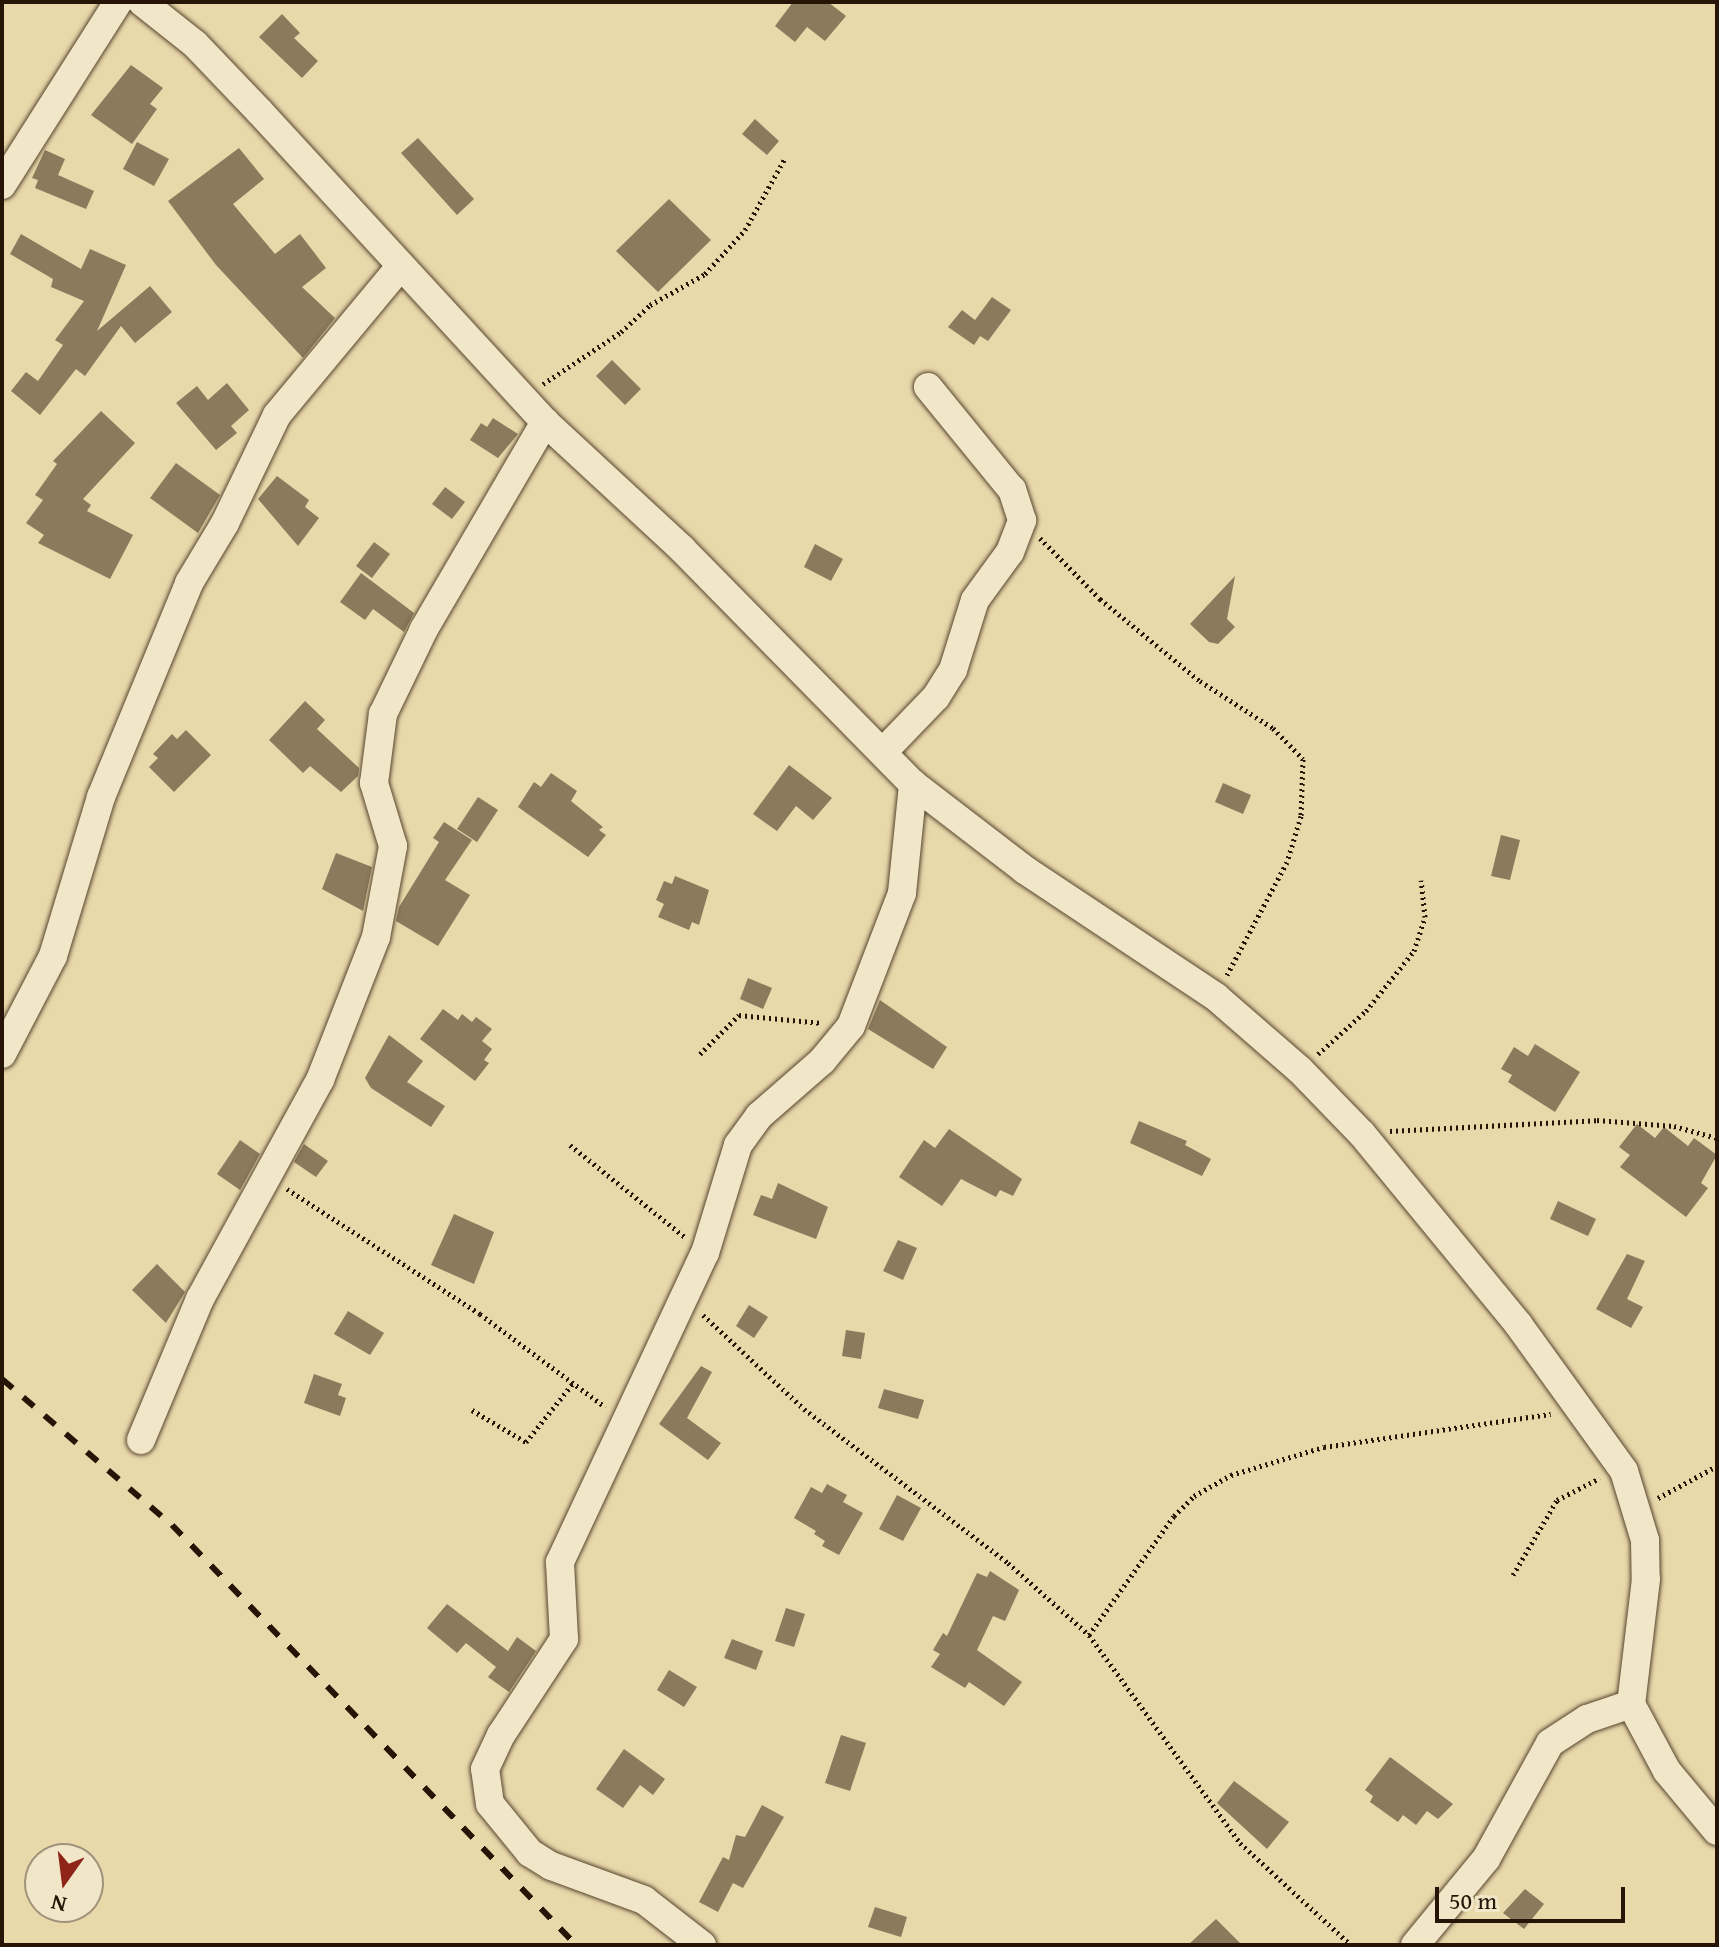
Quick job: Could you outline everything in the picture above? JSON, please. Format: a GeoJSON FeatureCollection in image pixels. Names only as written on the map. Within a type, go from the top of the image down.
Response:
{"type":"FeatureCollection","features":[{"type":"Feature","properties":{"kind":"street"},"geometry":{"type":"LineString","coordinates":[[2,185],[118,2]]}},
{"type":"Feature","properties":{"kind":"street"},"geometry":{"type":"LineString","coordinates":[[142,2],[195,44],[399,268],[524,396],[545,422],[682,549],[913,784],[1025,870],[1216,997],[1300,1070],[1362,1134],[1583,1409],[1624,1471],[1639,1507],[1646,1579],[1631,1704],[1667,1771],[1717,1831]]}},
{"type":"Feature","properties":{"kind":"street"},"geometry":{"type":"LineString","coordinates":[[2,1054],[53,956],[101,797],[189,583],[225,523],[277,415],[399,268]]}},
{"type":"Feature","properties":{"kind":"street"},"geometry":{"type":"LineString","coordinates":[[883,752],[936,697],[953,670],[975,600],[1010,552],[1022,520],[1012,490],[928,387]]}},
{"type":"Feature","properties":{"kind":"street"},"geometry":{"type":"LineString","coordinates":[[141,1440],[200,1299],[320,1080],[376,937],[393,846],[374,783],[383,714],[431,616],[545,422]]}},
{"type":"Feature","properties":{"kind":"street"},"geometry":{"type":"LineString","coordinates":[[702,1945],[644,1900],[551,1866],[530,1853],[490,1804],[485,1787],[485,1769],[501,1735],[564,1639],[560,1562],[628,1425],[705,1253],[746,1129],[822,1061],[851,1026],[902,893],[913,784]]}},
{"type":"Feature","properties":{"kind":"street"},"geometry":{"type":"LineString","coordinates":[[1415,1945],[1486,1859],[1550,1743],[1587,1719],[1631,1704]]}},
{"type":"Feature","properties":{"kind":"path"},"geometry":{"type":"LineString","coordinates":[[524,396],[621,332],[650,305],[705,274],[745,230],[785,158]]}},
{"type":"Feature","properties":{"kind":"path"},"geometry":{"type":"LineString","coordinates":[[1022,520],[1100,599],[1200,681],[1273,728],[1303,759],[1301,816],[1287,862],[1216,997]]}},
{"type":"Feature","properties":{"kind":"path"},"geometry":{"type":"LineString","coordinates":[[1300,1070],[1366,1011],[1414,951],[1425,917],[1421,880]]}},
{"type":"Feature","properties":{"kind":"path"},"geometry":{"type":"LineString","coordinates":[[700,1054],[739,1015],[851,1026]]}},
{"type":"Feature","properties":{"kind":"path"},"geometry":{"type":"LineString","coordinates":[[1362,1134],[1597,1120],[1674,1126],[1717,1138]]}},
{"type":"Feature","properties":{"kind":"path"},"geometry":{"type":"LineString","coordinates":[[570,1145],[705,1253]]}},
{"type":"Feature","properties":{"kind":"path"},"geometry":{"type":"LineString","coordinates":[[267,1176],[480,1314],[628,1425]]}},
{"type":"Feature","properties":{"kind":"path"},"geometry":{"type":"LineString","coordinates":[[685,1298],[804,1409],[1008,1563],[1089,1635],[1240,1843],[1351,1945]]}},
{"type":"Feature","properties":{"kind":"path"},"geometry":{"type":"LineString","coordinates":[[472,1410],[526,1442],[574,1382]]}},
{"type":"Feature","properties":{"kind":"path"},"geometry":{"type":"LineString","coordinates":[[1089,1635],[1174,1516],[1194,1496],[1231,1475],[1324,1447],[1583,1409]]}},
{"type":"Feature","properties":{"kind":"path"},"geometry":{"type":"LineString","coordinates":[[1639,1507],[1717,1466]]}},
{"type":"Feature","properties":{"kind":"path"},"geometry":{"type":"LineString","coordinates":[[1513,1575],[1557,1500],[1585,1483],[1624,1471]]}},
{"type":"Feature","properties":{"kind":"building"},"geometry":{"type":"Polygon","coordinates":[[[793,2],[828,2],[846,16],[825,41],[807,27],[795,42],[775,26],[793,2]]]}},
{"type":"Feature","properties":{"kind":"building"},"geometry":{"type":"Polygon","coordinates":[[[282,14],[300,33],[294,38],[318,61],[302,78],[259,37],[282,14]]]}},
{"type":"Feature","properties":{"kind":"building"},"geometry":{"type":"Polygon","coordinates":[[[131,65],[163,88],[150,104],[157,109],[132,144],[91,115],[131,65]]]}},
{"type":"Feature","properties":{"kind":"building"},"geometry":{"type":"Polygon","coordinates":[[[755,119],[779,141],[767,155],[742,134],[755,119]]]}},
{"type":"Feature","properties":{"kind":"building"},"geometry":{"type":"Polygon","coordinates":[[[418,138],[474,199],[457,215],[401,153],[418,138]]]}},
{"type":"Feature","properties":{"kind":"building"},"geometry":{"type":"Polygon","coordinates":[[[137,142],[169,159],[154,186],[123,169],[137,142]]]}},
{"type":"Feature","properties":{"kind":"building"},"geometry":{"type":"Polygon","coordinates":[[[239,148],[264,179],[233,204],[275,254],[300,234],[326,268],[302,287],[335,318],[303,358],[216,265],[168,201],[239,148]]]}},
{"type":"Feature","properties":{"kind":"building"},"geometry":{"type":"Polygon","coordinates":[[[45,150],[65,159],[58,175],[94,191],[86,209],[35,188],[38,180],[32,178],[45,150]]]}},
{"type":"Feature","properties":{"kind":"building"},"geometry":{"type":"Polygon","coordinates":[[[669,199],[711,240],[658,292],[616,251],[669,199]]]}},
{"type":"Feature","properties":{"kind":"building"},"geometry":{"type":"Polygon","coordinates":[[[21,234],[81,269],[90,249],[126,265],[97,331],[150,286],[172,312],[135,343],[121,326],[85,376],[76,369],[40,415],[11,391],[26,372],[38,381],[63,345],[55,340],[84,301],[51,287],[53,279],[10,254],[21,234]]]}},
{"type":"Feature","properties":{"kind":"building"},"geometry":{"type":"Polygon","coordinates":[[[992,297],[1011,310],[988,341],[980,336],[974,345],[948,327],[962,310],[975,320],[992,297]]]}},
{"type":"Feature","properties":{"kind":"building"},"geometry":{"type":"Polygon","coordinates":[[[612,360],[641,389],[625,405],[596,376],[612,360]]]}},
{"type":"Feature","properties":{"kind":"building"},"geometry":{"type":"Polygon","coordinates":[[[227,383],[249,410],[231,426],[237,433],[216,450],[176,403],[197,386],[208,400],[227,383]]]}},
{"type":"Feature","properties":{"kind":"building"},"geometry":{"type":"Polygon","coordinates":[[[101,411],[135,443],[83,499],[91,505],[87,511],[133,535],[110,579],[38,543],[44,535],[26,523],[43,500],[35,495],[57,464],[53,461],[101,411]]]}},
{"type":"Feature","properties":{"kind":"building"},"geometry":{"type":"Polygon","coordinates":[[[493,418],[518,434],[498,458],[470,440],[481,423],[487,427],[493,418]]]}},
{"type":"Feature","properties":{"kind":"building"},"geometry":{"type":"Polygon","coordinates":[[[176,463],[220,495],[198,533],[150,498],[176,463]]]}},
{"type":"Feature","properties":{"kind":"building"},"geometry":{"type":"Polygon","coordinates":[[[277,476],[309,500],[305,507],[319,518],[298,546],[258,499],[277,476]]]}},
{"type":"Feature","properties":{"kind":"building"},"geometry":{"type":"Polygon","coordinates":[[[445,487],[465,502],[452,519],[432,504],[445,487]]]}},
{"type":"Feature","properties":{"kind":"building"},"geometry":{"type":"Polygon","coordinates":[[[374,542],[390,554],[372,578],[356,566],[374,542]]]}},
{"type":"Feature","properties":{"kind":"building"},"geometry":{"type":"Polygon","coordinates":[[[815,544],[843,559],[831,581],[804,567],[815,544]]]}},
{"type":"Feature","properties":{"kind":"building"},"geometry":{"type":"Polygon","coordinates":[[[361,573],[414,613],[404,632],[373,609],[365,620],[340,602],[361,573]]]}},
{"type":"Feature","properties":{"kind":"building"},"geometry":{"type":"Polygon","coordinates":[[[1235,576],[1227,619],[1235,627],[1218,644],[1209,642],[1190,624],[1235,576]]]}},
{"type":"Feature","properties":{"kind":"building"},"geometry":{"type":"Polygon","coordinates":[[[305,701],[325,720],[317,729],[359,768],[358,776],[341,792],[310,766],[303,773],[269,740],[305,701]]]}},
{"type":"Feature","properties":{"kind":"building"},"geometry":{"type":"Polygon","coordinates":[[[186,730],[211,755],[174,792],[149,767],[158,758],[153,754],[172,734],[177,739],[186,730]]]}},
{"type":"Feature","properties":{"kind":"building"},"geometry":{"type":"Polygon","coordinates":[[[789,765],[832,798],[813,820],[796,806],[777,831],[753,814],[789,765]]]}},
{"type":"Feature","properties":{"kind":"building"},"geometry":{"type":"Polygon","coordinates":[[[551,773],[577,791],[571,801],[603,827],[599,830],[606,835],[588,857],[518,807],[534,782],[541,787],[551,773]]]}},
{"type":"Feature","properties":{"kind":"building"},"geometry":{"type":"Polygon","coordinates":[[[1223,783],[1251,795],[1243,814],[1215,802],[1223,783]]]}},
{"type":"Feature","properties":{"kind":"building"},"geometry":{"type":"Polygon","coordinates":[[[478,797],[498,810],[477,842],[457,829],[478,797]]]}},
{"type":"Feature","properties":{"kind":"building"},"geometry":{"type":"Polygon","coordinates":[[[444,822],[472,840],[445,880],[470,895],[438,946],[396,921],[399,907],[439,842],[433,838],[444,822]]]}},
{"type":"Feature","properties":{"kind":"building"},"geometry":{"type":"Polygon","coordinates":[[[1501,835],[1520,840],[1510,880],[1491,876],[1501,835]]]}},
{"type":"Feature","properties":{"kind":"building"},"geometry":{"type":"Polygon","coordinates":[[[336,853],[372,867],[363,911],[322,889],[336,853]]]}},
{"type":"Feature","properties":{"kind":"building"},"geometry":{"type":"Polygon","coordinates":[[[675,876],[709,890],[699,925],[692,922],[689,930],[658,917],[664,904],[656,900],[664,881],[672,884],[675,876]]]}},
{"type":"Feature","properties":{"kind":"building"},"geometry":{"type":"Polygon","coordinates":[[[748,978],[772,988],[763,1009],[740,999],[748,978]]]}},
{"type":"Feature","properties":{"kind":"building"},"geometry":{"type":"Polygon","coordinates":[[[880,1000],[947,1047],[933,1069],[868,1029],[880,1000]]]}},
{"type":"Feature","properties":{"kind":"building"},"geometry":{"type":"Polygon","coordinates":[[[443,1009],[458,1020],[462,1014],[472,1022],[476,1017],[492,1029],[482,1041],[492,1049],[484,1060],[489,1063],[475,1081],[420,1039],[443,1009]]]}},
{"type":"Feature","properties":{"kind":"building"},"geometry":{"type":"Polygon","coordinates":[[[389,1035],[423,1061],[407,1082],[445,1106],[431,1127],[371,1088],[365,1078],[389,1035]]]}},
{"type":"Feature","properties":{"kind":"building"},"geometry":{"type":"Polygon","coordinates":[[[1535,1044],[1580,1072],[1555,1112],[1508,1082],[1512,1075],[1501,1069],[1514,1047],[1528,1056],[1535,1044]]]}},
{"type":"Feature","properties":{"kind":"building"},"geometry":{"type":"Polygon","coordinates":[[[1139,1121],[1187,1141],[1185,1145],[1211,1159],[1202,1176],[1130,1143],[1139,1121]]]}},
{"type":"Feature","properties":{"kind":"building"},"geometry":{"type":"Polygon","coordinates":[[[1637,1124],[1655,1138],[1664,1127],[1688,1146],[1694,1138],[1717,1155],[1701,1183],[1708,1188],[1686,1217],[1620,1167],[1630,1155],[1619,1147],[1637,1124]]]}},
{"type":"Feature","properties":{"kind":"building"},"geometry":{"type":"Polygon","coordinates":[[[949,1129],[1022,1179],[1013,1196],[1000,1190],[996,1197],[961,1179],[942,1206],[899,1177],[924,1140],[935,1148],[949,1129]]]}},
{"type":"Feature","properties":{"kind":"building"},"geometry":{"type":"Polygon","coordinates":[[[240,1140],[260,1154],[240,1190],[217,1174],[240,1140]]]}},
{"type":"Feature","properties":{"kind":"building"},"geometry":{"type":"Polygon","coordinates":[[[304,1144],[328,1161],[316,1177],[294,1162],[304,1144]]]}},
{"type":"Feature","properties":{"kind":"building"},"geometry":{"type":"Polygon","coordinates":[[[778,1183],[828,1207],[816,1239],[753,1215],[761,1195],[772,1199],[778,1183]]]}},
{"type":"Feature","properties":{"kind":"building"},"geometry":{"type":"Polygon","coordinates":[[[1558,1201],[1596,1219],[1588,1236],[1550,1219],[1558,1201]]]}},
{"type":"Feature","properties":{"kind":"building"},"geometry":{"type":"Polygon","coordinates":[[[454,1214],[494,1232],[474,1284],[431,1265],[454,1214]]]}},
{"type":"Feature","properties":{"kind":"building"},"geometry":{"type":"Polygon","coordinates":[[[898,1240],[917,1248],[903,1280],[883,1271],[898,1240]]]}},
{"type":"Feature","properties":{"kind":"building"},"geometry":{"type":"Polygon","coordinates":[[[1627,1254],[1645,1261],[1627,1299],[1643,1307],[1631,1328],[1596,1309],[1627,1254]]]}},
{"type":"Feature","properties":{"kind":"building"},"geometry":{"type":"Polygon","coordinates":[[[157,1264],[185,1292],[166,1323],[132,1290],[157,1264]]]}},
{"type":"Feature","properties":{"kind":"building"},"geometry":{"type":"Polygon","coordinates":[[[749,1305],[768,1317],[754,1338],[736,1326],[749,1305]]]}},
{"type":"Feature","properties":{"kind":"building"},"geometry":{"type":"Polygon","coordinates":[[[348,1311],[384,1333],[370,1355],[334,1334],[348,1311]]]}},
{"type":"Feature","properties":{"kind":"building"},"geometry":{"type":"Polygon","coordinates":[[[846,1330],[865,1333],[861,1359],[842,1356],[846,1330]]]}},
{"type":"Feature","properties":{"kind":"building"},"geometry":{"type":"Polygon","coordinates":[[[701,1366],[712,1372],[687,1418],[721,1443],[708,1460],[659,1424],[701,1366]]]}},
{"type":"Feature","properties":{"kind":"building"},"geometry":{"type":"Polygon","coordinates":[[[314,1374],[342,1384],[338,1395],[346,1398],[340,1416],[304,1403],[314,1374]]]}},
{"type":"Feature","properties":{"kind":"building"},"geometry":{"type":"Polygon","coordinates":[[[884,1389],[924,1400],[918,1419],[878,1408],[884,1389]]]}},
{"type":"Feature","properties":{"kind":"building"},"geometry":{"type":"Polygon","coordinates":[[[827,1484],[847,1495],[843,1502],[863,1513],[839,1555],[822,1546],[825,1541],[814,1534],[816,1531],[794,1518],[811,1487],[822,1493],[827,1484]]]}},
{"type":"Feature","properties":{"kind":"building"},"geometry":{"type":"Polygon","coordinates":[[[897,1495],[921,1508],[903,1541],[879,1529],[897,1495]]]}},
{"type":"Feature","properties":{"kind":"building"},"geometry":{"type":"Polygon","coordinates":[[[990,1571],[1019,1590],[1005,1621],[993,1616],[977,1650],[1022,1682],[1004,1706],[969,1682],[965,1688],[931,1667],[940,1654],[933,1650],[943,1633],[947,1636],[977,1573],[987,1577],[990,1571]]]}},
{"type":"Feature","properties":{"kind":"building"},"geometry":{"type":"Polygon","coordinates":[[[447,1604],[508,1651],[517,1637],[536,1651],[509,1692],[488,1677],[496,1667],[466,1643],[457,1653],[427,1628],[447,1604]]]}},
{"type":"Feature","properties":{"kind":"building"},"geometry":{"type":"Polygon","coordinates":[[[786,1608],[805,1614],[794,1647],[775,1641],[786,1608]]]}},
{"type":"Feature","properties":{"kind":"building"},"geometry":{"type":"Polygon","coordinates":[[[732,1639],[763,1651],[756,1670],[724,1658],[732,1639]]]}},
{"type":"Feature","properties":{"kind":"building"},"geometry":{"type":"Polygon","coordinates":[[[669,1670],[697,1687],[684,1707],[657,1690],[669,1670]]]}},
{"type":"Feature","properties":{"kind":"building"},"geometry":{"type":"Polygon","coordinates":[[[841,1735],[866,1743],[850,1791],[825,1783],[841,1735]]]}},
{"type":"Feature","properties":{"kind":"building"},"geometry":{"type":"Polygon","coordinates":[[[624,1749],[665,1779],[653,1795],[640,1785],[623,1808],[596,1789],[624,1749]]]}},
{"type":"Feature","properties":{"kind":"building"},"geometry":{"type":"Polygon","coordinates":[[[1390,1757],[1453,1804],[1438,1819],[1427,1811],[1416,1825],[1403,1815],[1398,1822],[1370,1802],[1373,1796],[1365,1790],[1390,1757]]]}},
{"type":"Feature","properties":{"kind":"building"},"geometry":{"type":"Polygon","coordinates":[[[1234,1781],[1289,1822],[1267,1849],[1217,1803],[1234,1781]]]}},
{"type":"Feature","properties":{"kind":"building"},"geometry":{"type":"Polygon","coordinates":[[[762,1805],[784,1817],[743,1888],[733,1883],[718,1912],[699,1902],[723,1857],[729,1860],[736,1835],[745,1837],[762,1805]]]}},
{"type":"Feature","properties":{"kind":"building"},"geometry":{"type":"Polygon","coordinates":[[[1525,1889],[1544,1904],[1524,1929],[1503,1913],[1525,1889]]]}},
{"type":"Feature","properties":{"kind":"building"},"geometry":{"type":"Polygon","coordinates":[[[875,1907],[907,1917],[901,1937],[868,1927],[875,1907]]]}},
{"type":"Feature","properties":{"kind":"building"},"geometry":{"type":"Polygon","coordinates":[[[1216,1919],[1242,1945],[1188,1945],[1216,1919]]]}},
{"type":"Feature","properties":{"kind":"railway"},"geometry":{"type":"LineString","coordinates":[[2,1379],[172,1525],[576,1945]]}}]}
